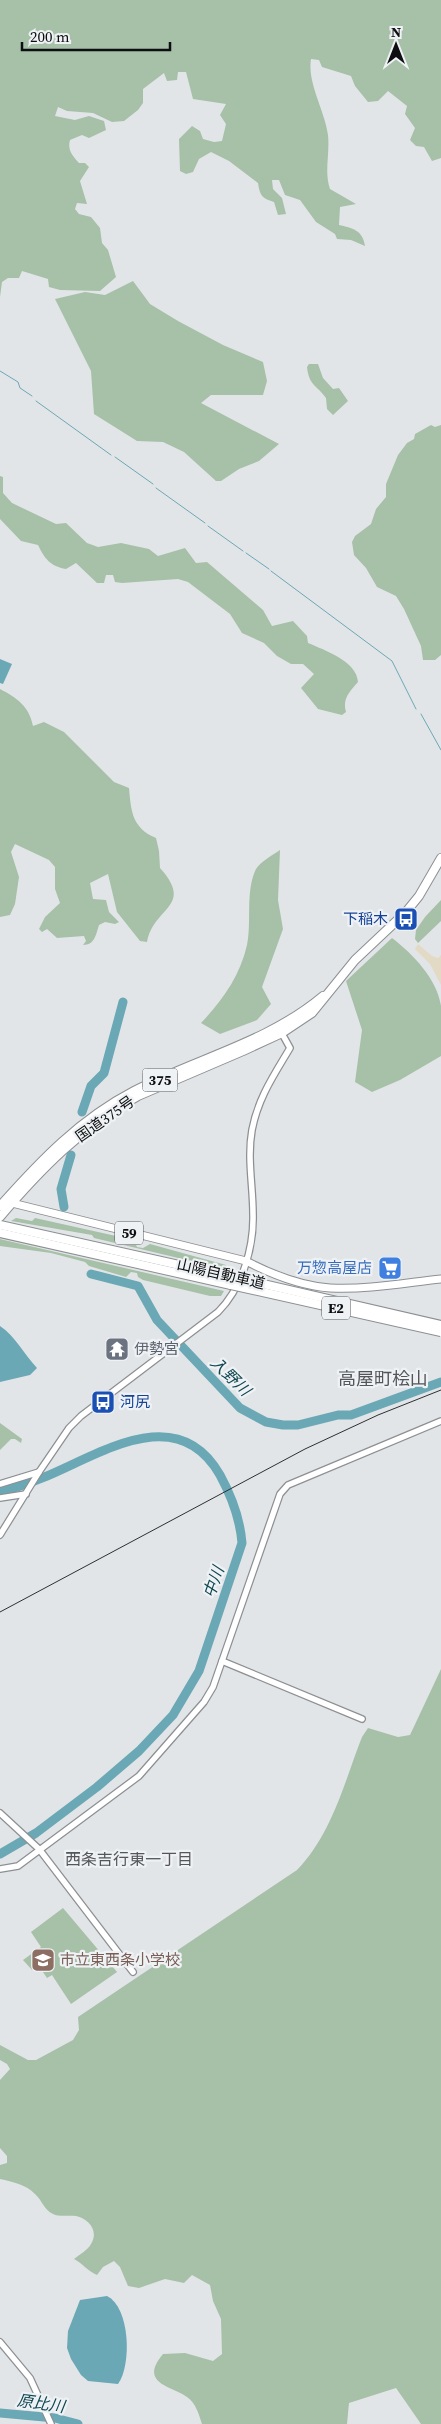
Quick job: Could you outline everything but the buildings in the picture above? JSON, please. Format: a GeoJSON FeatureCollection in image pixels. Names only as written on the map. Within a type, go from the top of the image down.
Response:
{"type":"FeatureCollection","features":[{"type":"Feature","properties":{"kind":"highway","name":"国道375号"},"geometry":{"type":"LineString","coordinates":[[0,1217],[4,1202],[98,1121],[122,1104],[312,1014],[355,960],[406,912],[419,896],[441,858]]}},
{"type":"Feature","properties":{"kind":"highway","name":"山陽自動車道"},"geometry":{"type":"LineString","coordinates":[[2,1228],[441,1332]]}},
{"type":"Feature","properties":{"kind":"highway","name":"山陽自動車道"},"geometry":{"type":"LineString","coordinates":[[232,1281],[441,1325]]}},
{"type":"Feature","properties":{"kind":"main road","name":"59"},"geometry":{"type":"LineString","coordinates":[[4,1202],[246,1261],[273,1274],[329,1288],[358,1288],[441,1279]]}},
{"type":"Feature","properties":{"kind":"street"},"geometry":{"type":"LineString","coordinates":[[0,1535],[69,1428],[81,1416],[218,1312],[233,1296],[246,1261],[253,1229],[250,1170],[252,1130],[264,1089],[290,1048],[281,1030]]}},
{"type":"Feature","properties":{"kind":"street"},"geometry":{"type":"LineString","coordinates":[[0,1869],[18,1866],[139,1776],[204,1702],[213,1687],[280,1494],[288,1485],[441,1421]]}},
{"type":"Feature","properties":{"kind":"street"},"geometry":{"type":"LineString","coordinates":[[0,1484],[39,1472]]}},
{"type":"Feature","properties":{"kind":"street"},"geometry":{"type":"LineString","coordinates":[[0,1498],[27,1492]]}},
{"type":"Feature","properties":{"kind":"street"},"geometry":{"type":"LineString","coordinates":[[222,1662],[362,1719]]}},
{"type":"Feature","properties":{"kind":"street"},"geometry":{"type":"LineString","coordinates":[[0,1812],[39,1849],[133,1972]]}},
{"type":"Feature","properties":{"kind":"street"},"geometry":{"type":"LineString","coordinates":[[0,2342],[30,2378],[50,2423]]}},
{"type":"Feature","properties":{"kind":"shaded area"},"geometry":{"type":"Polygon","coordinates":[[[418,944],[432,956],[438,958],[441,955],[441,985],[430,964],[415,949],[418,944]]]}},
{"type":"Feature","properties":{"kind":"green space"},"geometry":{"type":"Polygon","coordinates":[[[0,0],[441,0],[441,158],[432,161],[424,147],[416,146],[410,140],[415,128],[405,114],[407,106],[388,91],[378,101],[368,102],[355,86],[351,76],[322,67],[319,60],[311,59],[310,68],[314,87],[328,135],[328,183],[330,189],[356,204],[340,207],[339,225],[359,233],[365,246],[351,240],[337,239],[335,234],[316,222],[300,200],[285,195],[279,180],[272,180],[273,189],[282,198],[286,214],[278,215],[274,202],[262,196],[258,183],[229,161],[211,152],[199,159],[193,172],[186,174],[180,171],[179,139],[192,126],[200,131],[203,139],[214,142],[222,141],[226,124],[220,115],[226,104],[193,99],[186,72],[178,72],[177,80],[167,81],[164,73],[143,89],[143,103],[138,110],[124,121],[112,122],[93,113],[67,111],[58,107],[55,116],[75,120],[89,116],[104,121],[106,130],[89,138],[82,135],[70,140],[69,147],[79,163],[85,163],[89,167],[80,181],[87,204],[77,203],[75,209],[79,214],[91,217],[100,228],[102,243],[108,250],[116,277],[100,291],[60,290],[49,287],[48,279],[22,271],[19,278],[8,278],[2,282],[0,297],[0,0]]]}},
{"type":"Feature","properties":{"kind":"green space"},"geometry":{"type":"Polygon","coordinates":[[[133,281],[150,304],[223,345],[263,362],[267,381],[263,395],[211,395],[201,403],[279,444],[259,461],[239,469],[221,481],[216,481],[184,452],[163,442],[137,441],[94,414],[91,371],[55,299],[85,292],[105,295],[133,281]]]}},
{"type":"Feature","properties":{"kind":"green space"},"geometry":{"type":"Polygon","coordinates":[[[309,364],[318,364],[323,378],[333,389],[339,388],[348,401],[333,415],[327,409],[326,398],[310,378],[307,367],[309,364]]]}},
{"type":"Feature","properties":{"kind":"green space"},"geometry":{"type":"Polygon","coordinates":[[[431,425],[435,427],[441,425],[441,655],[435,660],[423,660],[421,646],[404,609],[396,596],[377,587],[366,568],[354,555],[352,542],[355,536],[371,524],[376,509],[386,497],[386,484],[398,455],[407,443],[414,439],[415,434],[431,425]]]}},
{"type":"Feature","properties":{"kind":"green space"},"geometry":{"type":"Polygon","coordinates":[[[0,476],[3,477],[3,493],[12,503],[56,524],[66,523],[87,543],[98,547],[121,543],[149,549],[158,556],[185,548],[196,563],[207,562],[263,610],[272,626],[293,621],[307,636],[308,643],[339,657],[352,668],[358,682],[346,699],[346,712],[342,715],[318,709],[301,688],[314,674],[303,664],[291,664],[277,656],[264,643],[242,633],[230,614],[188,582],[178,579],[122,583],[115,582],[113,575],[106,575],[104,583],[97,583],[76,563],[66,569],[52,564],[38,545],[21,541],[0,519],[0,476]]]}},
{"type":"Feature","properties":{"kind":"green space"},"geometry":{"type":"Polygon","coordinates":[[[0,689],[21,703],[29,713],[33,726],[44,722],[64,732],[114,782],[129,788],[134,818],[142,829],[156,838],[160,868],[170,881],[174,891],[173,899],[156,921],[147,942],[140,941],[117,912],[108,874],[90,883],[93,899],[106,900],[109,912],[119,922],[115,924],[105,922],[99,925],[93,941],[87,945],[83,945],[86,941],[84,936],[57,938],[47,929],[42,932],[39,929],[45,917],[60,903],[55,889],[55,867],[49,860],[15,844],[11,852],[19,877],[15,904],[10,915],[0,917],[0,689]]]}},
{"type":"Feature","properties":{"kind":"green space"},"geometry":{"type":"Polygon","coordinates":[[[280,850],[278,900],[283,929],[262,987],[271,1004],[257,1020],[220,1034],[201,1023],[216,1006],[235,978],[244,956],[248,936],[251,887],[256,869],[280,850]]]}},
{"type":"Feature","properties":{"kind":"green space"},"geometry":{"type":"Polygon","coordinates":[[[441,900],[441,921],[418,943],[415,939],[416,930],[441,900]]]}},
{"type":"Feature","properties":{"kind":"green space"},"geometry":{"type":"Polygon","coordinates":[[[392,938],[416,959],[435,986],[441,1006],[441,1056],[400,1080],[372,1092],[355,1082],[362,1030],[346,981],[392,938]]]}},
{"type":"Feature","properties":{"kind":"green space"},"geometry":{"type":"Polygon","coordinates":[[[16,1218],[32,1221],[35,1218],[134,1240],[137,1247],[143,1248],[150,1244],[226,1265],[229,1270],[94,1238],[92,1235],[11,1221],[16,1218]]]}},
{"type":"Feature","properties":{"kind":"green space"},"geometry":{"type":"Polygon","coordinates":[[[0,1239],[224,1291],[221,1296],[210,1296],[143,1280],[138,1277],[137,1273],[131,1272],[126,1277],[89,1266],[85,1262],[51,1253],[0,1246],[0,1239]]]}},
{"type":"Feature","properties":{"kind":"green space"},"geometry":{"type":"Polygon","coordinates":[[[0,1423],[22,1439],[21,1443],[11,1439],[0,1450],[0,1423]]]}},
{"type":"Feature","properties":{"kind":"green space"},"geometry":{"type":"Polygon","coordinates":[[[441,1669],[441,2424],[421,2424],[396,2388],[349,2403],[347,2424],[202,2424],[193,2402],[181,2393],[160,2383],[154,2372],[156,2364],[163,2354],[185,2353],[213,2361],[222,2354],[221,2319],[213,2301],[210,2285],[192,2275],[184,2283],[165,2279],[139,2288],[128,2286],[120,2267],[114,2261],[103,2267],[97,2275],[94,2274],[74,2259],[91,2244],[94,2235],[89,2223],[76,2216],[55,2215],[47,2210],[37,2196],[27,2188],[0,2179],[0,2165],[7,2163],[7,2156],[0,2148],[0,2080],[10,2069],[7,2064],[0,2060],[0,2045],[28,2060],[36,2060],[73,2040],[79,2030],[78,2017],[297,1870],[309,1856],[328,1824],[343,1790],[362,1737],[368,1728],[398,1737],[410,1735],[441,1669]]]}},
{"type":"Feature","properties":{"kind":"green space"},"geometry":{"type":"Polygon","coordinates":[[[63,1908],[117,1972],[71,2004],[52,1975],[47,1978],[39,1966],[32,1970],[23,1960],[41,1947],[31,1932],[63,1908]]]}},
{"type":"Feature","properties":{"kind":"water"},"geometry":{"type":"Polygon","coordinates":[[[0,659],[12,664],[3,684],[0,683],[0,659]]]}},
{"type":"Feature","properties":{"kind":"water"},"geometry":{"type":"Polygon","coordinates":[[[0,1326],[15,1340],[37,1368],[30,1375],[0,1382],[0,1326]]]}},
{"type":"Feature","properties":{"kind":"water"},"geometry":{"type":"Polygon","coordinates":[[[107,2296],[115,2302],[120,2312],[126,2337],[127,2351],[125,2364],[118,2384],[88,2381],[81,2375],[71,2359],[67,2348],[68,2331],[80,2300],[107,2296]]]}},
{"type":"Feature","properties":{"kind":"waterway"},"geometry":{"type":"LineString","coordinates":[[0,371],[18,382],[20,388],[32,396]]}},
{"type":"Feature","properties":{"kind":"waterway"},"geometry":{"type":"LineString","coordinates":[[36,401],[111,455]]}},
{"type":"Feature","properties":{"kind":"waterway"},"geometry":{"type":"LineString","coordinates":[[115,457],[153,484]]}},
{"type":"Feature","properties":{"kind":"waterway"},"geometry":{"type":"LineString","coordinates":[[156,488],[205,523]]}},
{"type":"Feature","properties":{"kind":"waterway"},"geometry":{"type":"LineString","coordinates":[[208,526],[243,551]]}},
{"type":"Feature","properties":{"kind":"waterway"},"geometry":{"type":"LineString","coordinates":[[246,553],[269,569]]}},
{"type":"Feature","properties":{"kind":"waterway"},"geometry":{"type":"LineString","coordinates":[[271,571],[392,661],[416,709]]}},
{"type":"Feature","properties":{"kind":"waterway"},"geometry":{"type":"LineString","coordinates":[[421,714],[441,750]]}},
{"type":"Feature","properties":{"kind":"waterway","name":"入野川"},"geometry":{"type":"LineString","coordinates":[[82,1112],[91,1086],[104,1073],[123,1002]]}},
{"type":"Feature","properties":{"kind":"waterway","name":"入野川"},"geometry":{"type":"LineString","coordinates":[[64,1207],[61,1189],[71,1155]]}},
{"type":"Feature","properties":{"kind":"waterway","name":"入野川"},"geometry":{"type":"LineString","coordinates":[[91,1274],[138,1286],[157,1320],[240,1408],[266,1422],[298,1425],[338,1415],[351,1415],[441,1382]]}},
{"type":"Feature","properties":{"kind":"waterway","name":"中川"},"geometry":{"type":"LineString","coordinates":[[0,1492],[47,1476],[115,1446],[138,1439],[161,1437],[183,1441],[203,1453],[220,1475],[235,1508],[242,1543],[199,1671],[173,1715],[139,1751],[97,1787],[36,1833],[0,1854]]}},
{"type":"Feature","properties":{"kind":"waterway","name":"原比川"},"geometry":{"type":"LineString","coordinates":[[0,2413],[55,2418],[78,2424]]}},
{"type":"Feature","properties":{"kind":"railway"},"geometry":{"type":"LineString","coordinates":[[0,1612],[305,1449],[378,1415],[441,1390]]}},
{"type":"Feature","properties":{"kind":"place","name":"下稲木"},"geometry":{"type":"Point","coordinates":[406,919]}},
{"type":"Feature","properties":{"kind":"place","name":"万惣高屋店"},"geometry":{"type":"Point","coordinates":[390,1268]}},
{"type":"Feature","properties":{"kind":"place","name":"伊勢宮"},"geometry":{"type":"Point","coordinates":[117,1349]}},
{"type":"Feature","properties":{"kind":"place","name":"河尻"},"geometry":{"type":"Point","coordinates":[103,1402]}},
{"type":"Feature","properties":{"kind":"place","name":"市立東西条小学校"},"geometry":{"type":"Point","coordinates":[43,1960]}},
{"type":"Feature","properties":{"kind":"district","name":"高屋町桧山"},"geometry":{"type":"Point","coordinates":[383,1379]}},
{"type":"Feature","properties":{"kind":"district","name":"西条吉行東一丁目"},"geometry":{"type":"Point","coordinates":[129,1859]}}]}
